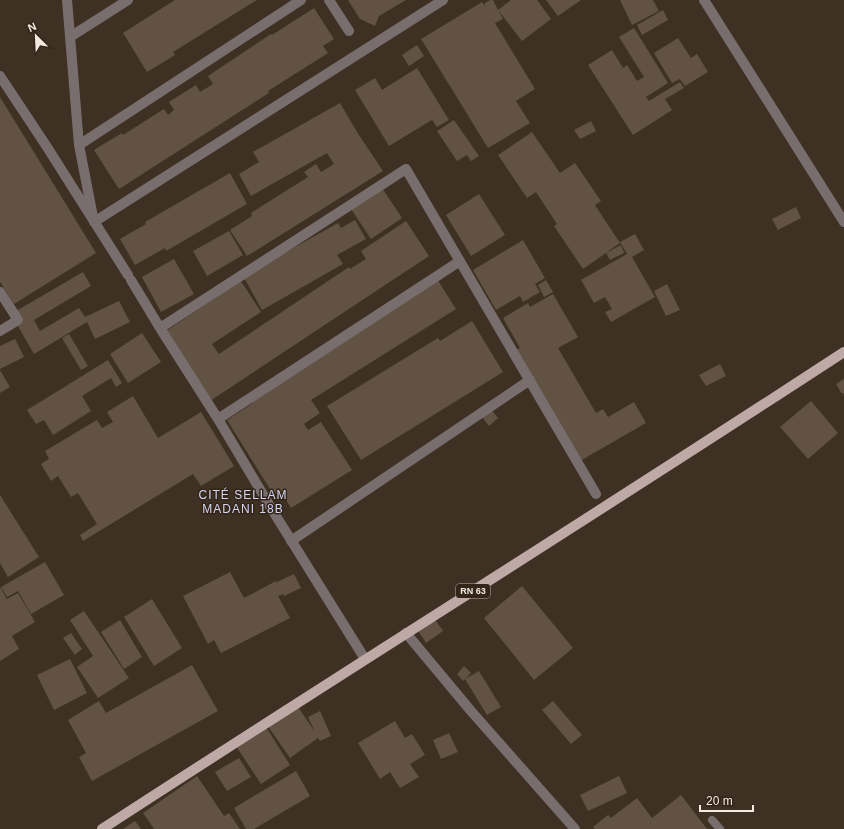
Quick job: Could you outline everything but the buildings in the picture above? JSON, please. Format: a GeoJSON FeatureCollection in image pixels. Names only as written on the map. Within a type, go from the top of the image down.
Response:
{"type":"FeatureCollection","features":[{"type":"Feature","properties":{"kind":"main road","name":"RN 63"},"geometry":{"type":"LineString","coordinates":[[102,829],[708,441],[844,352]]}},
{"type":"Feature","properties":{"kind":"street"},"geometry":{"type":"LineString","coordinates":[[67,0],[79,145],[94,222]]}},
{"type":"Feature","properties":{"kind":"street"},"geometry":{"type":"LineString","coordinates":[[70,37],[128,0]]}},
{"type":"Feature","properties":{"kind":"street"},"geometry":{"type":"LineString","coordinates":[[79,145],[301,0]]}},
{"type":"Feature","properties":{"kind":"street"},"geometry":{"type":"LineString","coordinates":[[329,0],[349,31]]}},
{"type":"Feature","properties":{"kind":"street"},"geometry":{"type":"LineString","coordinates":[[94,222],[443,0]]}},
{"type":"Feature","properties":{"kind":"street"},"geometry":{"type":"LineString","coordinates":[[704,0],[844,222]]}},
{"type":"Feature","properties":{"kind":"street"},"geometry":{"type":"LineString","coordinates":[[0,76],[47,147],[218,419],[291,541],[366,660]]}},
{"type":"Feature","properties":{"kind":"street"},"geometry":{"type":"LineString","coordinates":[[160,328],[406,169],[596,494]]}},
{"type":"Feature","properties":{"kind":"street"},"geometry":{"type":"LineString","coordinates":[[218,419],[460,260]]}},
{"type":"Feature","properties":{"kind":"street"},"geometry":{"type":"LineString","coordinates":[[0,292],[18,320],[0,331]]}},
{"type":"Feature","properties":{"kind":"street"},"geometry":{"type":"LineString","coordinates":[[291,541],[530,380]]}},
{"type":"Feature","properties":{"kind":"street"},"geometry":{"type":"LineString","coordinates":[[406,634],[471,711],[575,829]]}},
{"type":"Feature","properties":{"kind":"lane"},"geometry":{"type":"LineString","coordinates":[[712,820],[720,829]]}},
{"type":"Feature","properties":{"kind":"district","name":"CITÉ SELLAM MADANI 18B"},"geometry":{"type":"Point","coordinates":[243,502]}}]}
